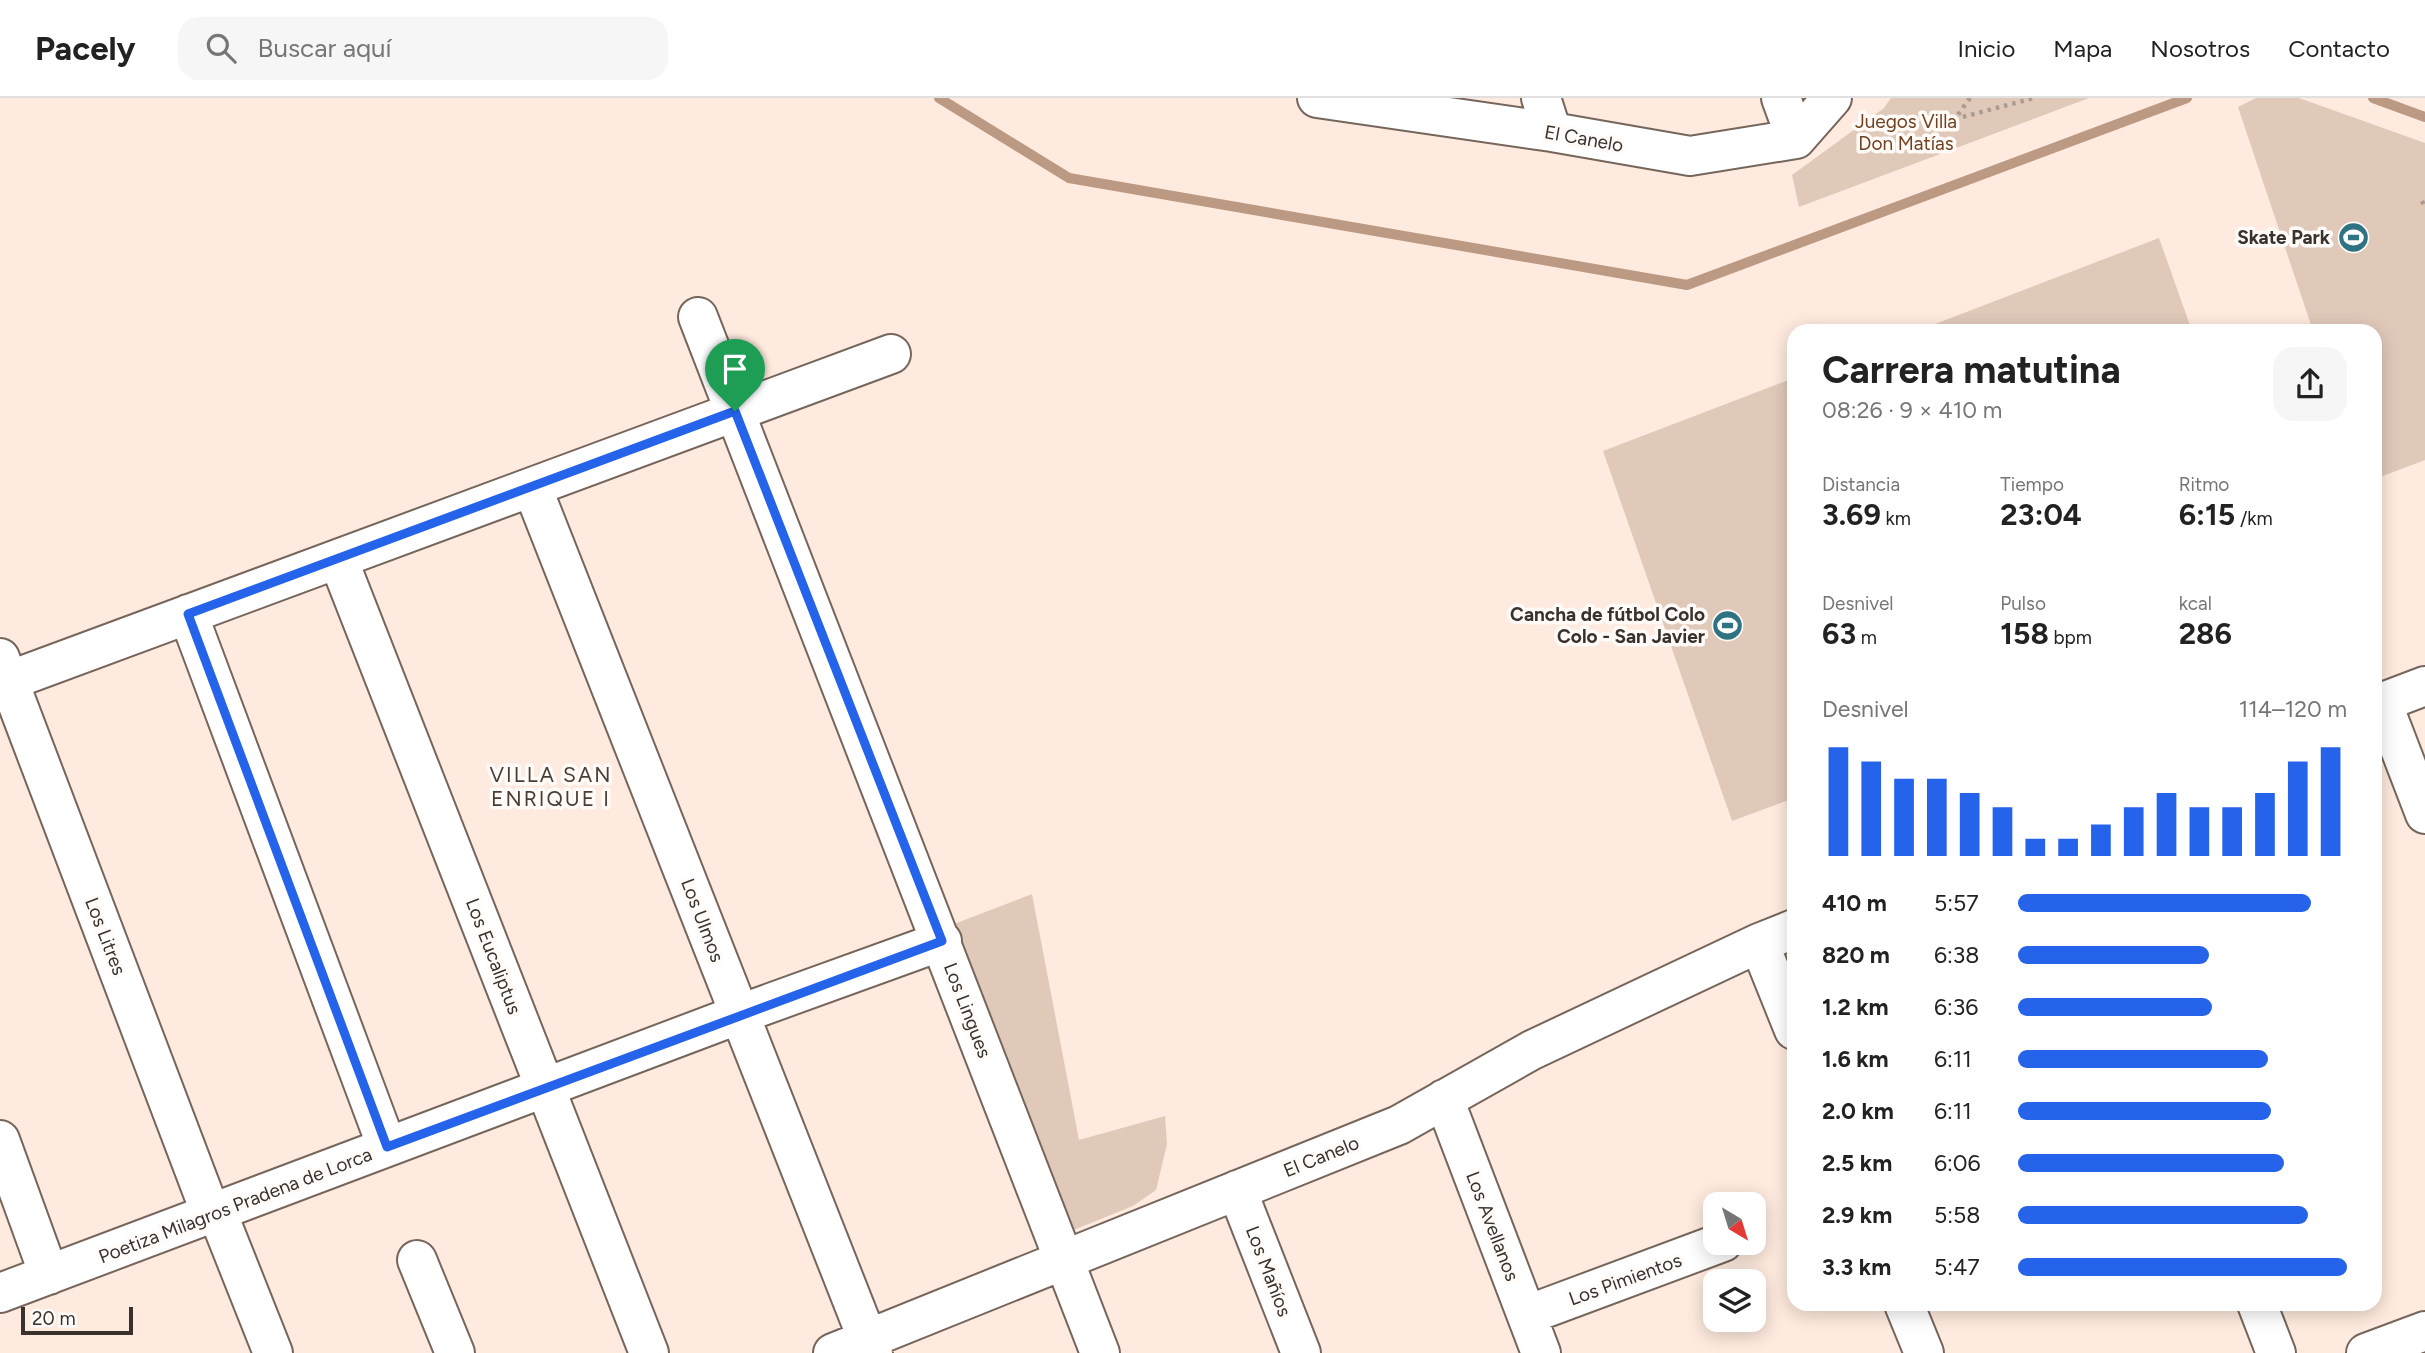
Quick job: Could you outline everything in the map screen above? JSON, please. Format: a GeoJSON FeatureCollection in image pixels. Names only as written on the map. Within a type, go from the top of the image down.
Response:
{"type":"FeatureCollection","features":[{"type":"Feature","properties":{"kind":"street","name":"El Canelo"},"geometry":{"type":"LineString","coordinates":[[1317,98],[1546,115],[1690,156],[1796,139]]}},
{"type":"Feature","properties":{"kind":"street"},"geometry":{"type":"LineString","coordinates":[[1782,98],[1796,139],[1832,98]]}},
{"type":"Feature","properties":{"kind":"street","name":"Los Lingues"},"geometry":{"type":"LineString","coordinates":[[698,317],[1100,1353]]}},
{"type":"Feature","properties":{"kind":"street"},"geometry":{"type":"LineString","coordinates":[[3,674],[188,614],[891,354]]}},
{"type":"Feature","properties":{"kind":"street","name":"Los Ulmos"},"geometry":{"type":"LineString","coordinates":[[533,487],[740,1014],[858,1348]]}},
{"type":"Feature","properties":{"kind":"street","name":"Los Eucaliptus"},"geometry":{"type":"LineString","coordinates":[[338,559],[649,1353]]}},
{"type":"Feature","properties":{"kind":"street"},"geometry":{"type":"LineString","coordinates":[[188,614],[387,1147]]}},
{"type":"Feature","properties":{"kind":"street","name":"Los Litres"},"geometry":{"type":"LineString","coordinates":[[3,674],[214,1213],[273,1353]]}},
{"type":"Feature","properties":{"kind":"street"},"geometry":{"type":"LineString","coordinates":[[2382,702],[2425,686]]}},
{"type":"Feature","properties":{"kind":"street"},"geometry":{"type":"LineString","coordinates":[[2382,713],[2425,814]]}},
{"type":"Feature","properties":{"kind":"street","name":"El Canelo"},"geometry":{"type":"LineString","coordinates":[[858,1348],[1064,1260],[1399,1125],[1532,1050],[1787,932]]}},
{"type":"Feature","properties":{"kind":"street","name":"Poetiza Milagros Pradena de Lorca"},"geometry":{"type":"LineString","coordinates":[[0,1293],[740,1014],[942,941]]}},
{"type":"Feature","properties":{"kind":"street"},"geometry":{"type":"LineString","coordinates":[[1759,943],[1787,1013]]}},
{"type":"Feature","properties":{"kind":"street","name":"Los Avellanos"},"geometry":{"type":"LineString","coordinates":[[1444,1099],[1541,1353]]}},
{"type":"Feature","properties":{"kind":"street"},"geometry":{"type":"LineString","coordinates":[[0,1140],[49,1275]]}},
{"type":"Feature","properties":{"kind":"street","name":"Los Mañíos"},"geometry":{"type":"LineString","coordinates":[[1237,1190],[1301,1353]]}},
{"type":"Feature","properties":{"kind":"street","name":"Los Pimientos"},"geometry":{"type":"LineString","coordinates":[[1527,1315],[1703,1249]]}},
{"type":"Feature","properties":{"kind":"street"},"geometry":{"type":"LineString","coordinates":[[417,1260],[455,1353]]}},
{"type":"Feature","properties":{"kind":"street"},"geometry":{"type":"LineString","coordinates":[[1907,1311],[1924,1353]]}},
{"type":"Feature","properties":{"kind":"street"},"geometry":{"type":"LineString","coordinates":[[2260,1311],[2276,1353]]}},
{"type":"Feature","properties":{"kind":"street"},"geometry":{"type":"LineString","coordinates":[[2366,1353],[2425,1331]]}},
{"type":"Feature","properties":{"kind":"path"},"geometry":{"type":"LineString","coordinates":[[1970,98],[1955,119],[2034,98]]}},
{"type":"Feature","properties":{"kind":"path"},"geometry":{"type":"LineString","coordinates":[[2422,201],[2425,208]]}},
{"type":"Feature","properties":{"kind":"green space","name":"Juegos Villa Don Matías"},"geometry":{"type":"Polygon","coordinates":[[[1891,98],[2089,98],[1799,207],[1792,175],[1884,108],[1891,98]]]}},
{"type":"Feature","properties":{"kind":"green space","name":"Skate Park"},"geometry":{"type":"Polygon","coordinates":[[[2256,98],[2299,98],[2425,143],[2425,460],[2382,476],[2382,324],[2311,324],[2238,107],[2256,98]]]}},
{"type":"Feature","properties":{"kind":"green space"},"geometry":{"type":"Polygon","coordinates":[[[2159,238],[2190,324],[1935,324],[2159,238]]]}},
{"type":"Feature","properties":{"kind":"green space","name":"Cancha de fútbol Colo Colo - San Javier"},"geometry":{"type":"Polygon","coordinates":[[[1787,381],[1787,801],[1732,821],[1603,451],[1787,381]]]}},
{"type":"Feature","properties":{"kind":"green space"},"geometry":{"type":"Polygon","coordinates":[[[1032,894],[1079,1140],[1165,1116],[1167,1144],[1156,1190],[1133,1206],[1071,1231],[954,924],[1032,894]]]}},
{"type":"Feature","properties":{"kind":"waterway"},"geometry":{"type":"LineString","coordinates":[[939,98],[1069,178],[1687,285],[2187,98]]}},
{"type":"Feature","properties":{"kind":"waterway"},"geometry":{"type":"LineString","coordinates":[[2373,98],[2425,117]]}},
{"type":"Feature","properties":{"kind":"place","name":"Skate Park"},"geometry":{"type":"Point","coordinates":[2353,237]}},
{"type":"Feature","properties":{"kind":"place","name":"Cancha de fútbol Colo Colo - San Javier"},"geometry":{"type":"Point","coordinates":[1728,625]}},
{"type":"Feature","properties":{"kind":"district","name":"VILLA SAN ENRIQUE I"},"geometry":{"type":"Point","coordinates":[551,787]}},
{"type":"Feature","properties":{"kind":"route"},"geometry":{"type":"LineString","coordinates":[[735,411],[942,941],[387,1147],[188,614],[735,411]]}}]}
